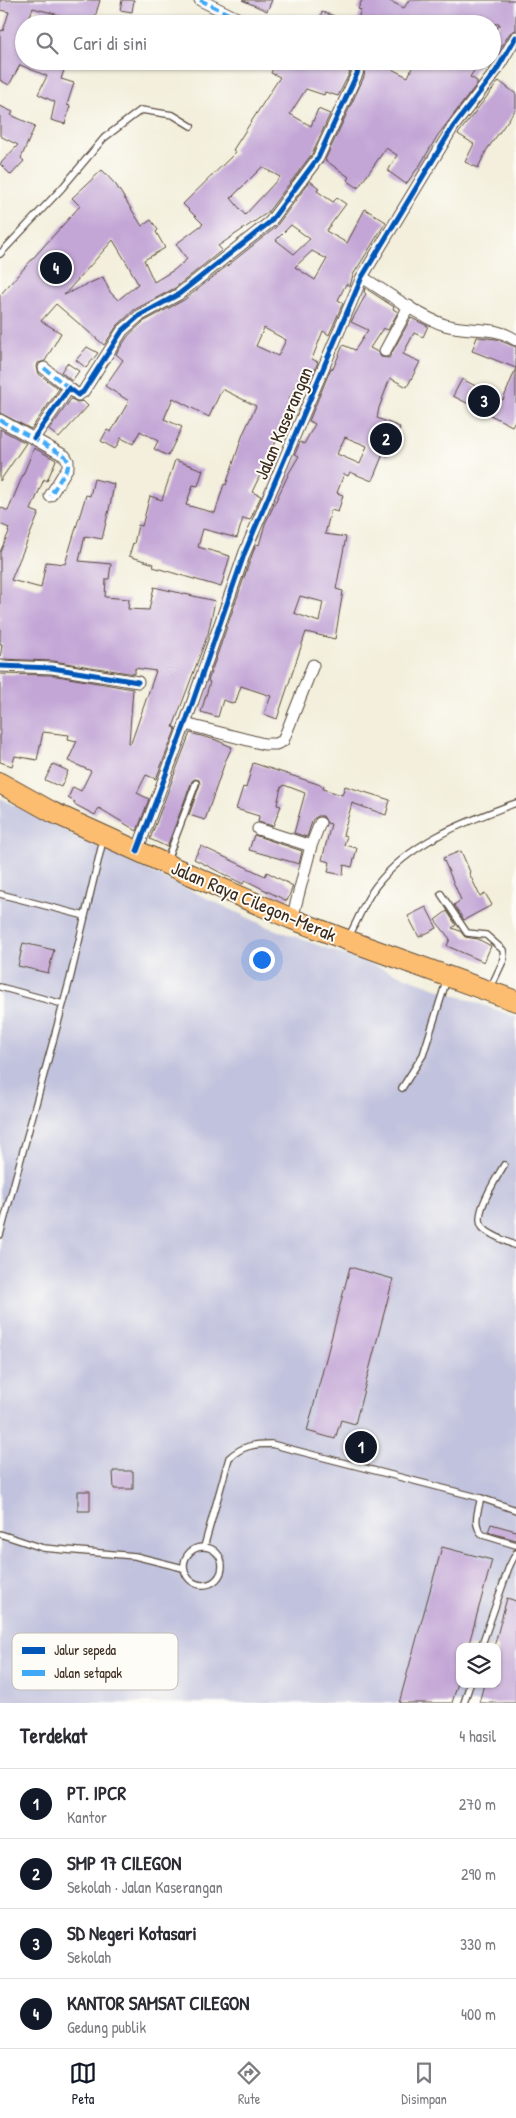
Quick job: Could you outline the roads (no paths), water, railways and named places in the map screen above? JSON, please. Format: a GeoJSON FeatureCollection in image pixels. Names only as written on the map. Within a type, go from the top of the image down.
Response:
{"type":"FeatureCollection","features":[{"type":"Feature","properties":{"kind":"highway","name":"Jalan Raya Cilegon-Merak"},"geometry":{"type":"LineString","coordinates":[[0,783],[52,812],[292,919],[516,1001]]}},
{"type":"Feature","properties":{"kind":"street"},"geometry":{"type":"LineString","coordinates":[[200,0],[231,15]]}},
{"type":"Feature","properties":{"kind":"street","name":"Jalan Kaserangan"},"geometry":{"type":"LineString","coordinates":[[501,62],[516,37]]}},
{"type":"Feature","properties":{"kind":"street"},"geometry":{"type":"LineString","coordinates":[[44,368],[78,395],[82,394],[130,322],[179,294],[270,222],[318,158],[358,70]]}},
{"type":"Feature","properties":{"kind":"street","name":"Jalan Kaserangan"},"geometry":{"type":"LineString","coordinates":[[137,851],[185,724],[245,552],[362,277],[453,127],[497,70]]}},
{"type":"Feature","properties":{"kind":"street"},"geometry":{"type":"LineString","coordinates":[[362,277],[428,318],[445,325],[462,329],[495,330],[516,340]]}},
{"type":"Feature","properties":{"kind":"street"},"geometry":{"type":"LineString","coordinates":[[386,351],[409,306]]}},
{"type":"Feature","properties":{"kind":"street"},"geometry":{"type":"LineString","coordinates":[[34,438],[69,388]]}},
{"type":"Feature","properties":{"kind":"street"},"geometry":{"type":"LineString","coordinates":[[0,420],[65,456],[68,461],[68,467],[50,496]]}},
{"type":"Feature","properties":{"kind":"street"},"geometry":{"type":"LineString","coordinates":[[185,724],[264,744],[276,744],[283,741],[313,665]]}},
{"type":"Feature","properties":{"kind":"street"},"geometry":{"type":"LineString","coordinates":[[0,666],[52,668],[138,682]]}},
{"type":"Feature","properties":{"kind":"street"},"geometry":{"type":"LineString","coordinates":[[292,919],[311,846],[320,823]]}},
{"type":"Feature","properties":{"kind":"street"},"geometry":{"type":"LineString","coordinates":[[258,829],[311,846]]}},
{"type":"Feature","properties":{"kind":"lane"},"geometry":{"type":"LineString","coordinates":[[0,254],[62,188],[104,138],[141,110],[173,115],[191,126]]}},
{"type":"Feature","properties":{"kind":"lane"},"geometry":{"type":"LineString","coordinates":[[166,864],[196,783]]}},
{"type":"Feature","properties":{"kind":"lane"},"geometry":{"type":"LineString","coordinates":[[347,940],[376,886],[420,846],[447,831],[516,803]]}},
{"type":"Feature","properties":{"kind":"lane"},"geometry":{"type":"LineString","coordinates":[[0,1235],[63,1004],[104,836]]}},
{"type":"Feature","properties":{"kind":"lane"},"geometry":{"type":"LineString","coordinates":[[0,894],[85,916]]}},
{"type":"Feature","properties":{"kind":"lane"},"geometry":{"type":"LineString","coordinates":[[441,894],[467,933],[486,935],[503,950],[504,959],[489,991]]}},
{"type":"Feature","properties":{"kind":"lane"},"geometry":{"type":"LineString","coordinates":[[402,1088],[423,1055],[447,977]]}},
{"type":"Feature","properties":{"kind":"lane"},"geometry":{"type":"LineString","coordinates":[[0,986],[63,1004]]}},
{"type":"Feature","properties":{"kind":"lane"},"geometry":{"type":"LineString","coordinates":[[504,1164],[480,1212],[480,1222],[483,1229],[516,1246]]}},
{"type":"Feature","properties":{"kind":"lane"},"geometry":{"type":"LineString","coordinates":[[204,1547],[229,1458],[239,1449],[255,1444],[271,1444],[481,1498],[516,1510]]}},
{"type":"Feature","properties":{"kind":"lane"},"geometry":{"type":"LineString","coordinates":[[481,1498],[476,1528],[483,1535],[516,1545]]}},
{"type":"Feature","properties":{"kind":"lane"},"geometry":{"type":"LineString","coordinates":[[0,1534],[43,1548],[135,1556],[183,1568]]}},
{"type":"Feature","properties":{"kind":"lane"},"geometry":{"type":"LineString","coordinates":[[198,1547],[214,1550],[221,1559],[222,1570],[217,1579],[208,1585],[196,1585],[188,1578],[183,1568],[183,1562],[188,1553],[198,1547]]}},
{"type":"Feature","properties":{"kind":"lane"},"geometry":{"type":"LineString","coordinates":[[482,1643],[508,1566],[516,1553]]}},
{"type":"Feature","properties":{"kind":"lane"},"geometry":{"type":"LineString","coordinates":[[464,1703],[469,1688]]}},
{"type":"Feature","properties":{"kind":"place","name":"KANTOR SAMSAT CILEGON"},"geometry":{"type":"Point","coordinates":[56,268]}},
{"type":"Feature","properties":{"kind":"place","name":"SD Negeri Kotasari"},"geometry":{"type":"Point","coordinates":[484,401]}},
{"type":"Feature","properties":{"kind":"place","name":"SMP 17 CILEGON"},"geometry":{"type":"Point","coordinates":[386,439]}},
{"type":"Feature","properties":{"kind":"place","name":"PT. IPCR"},"geometry":{"type":"Point","coordinates":[361,1447]}}]}
